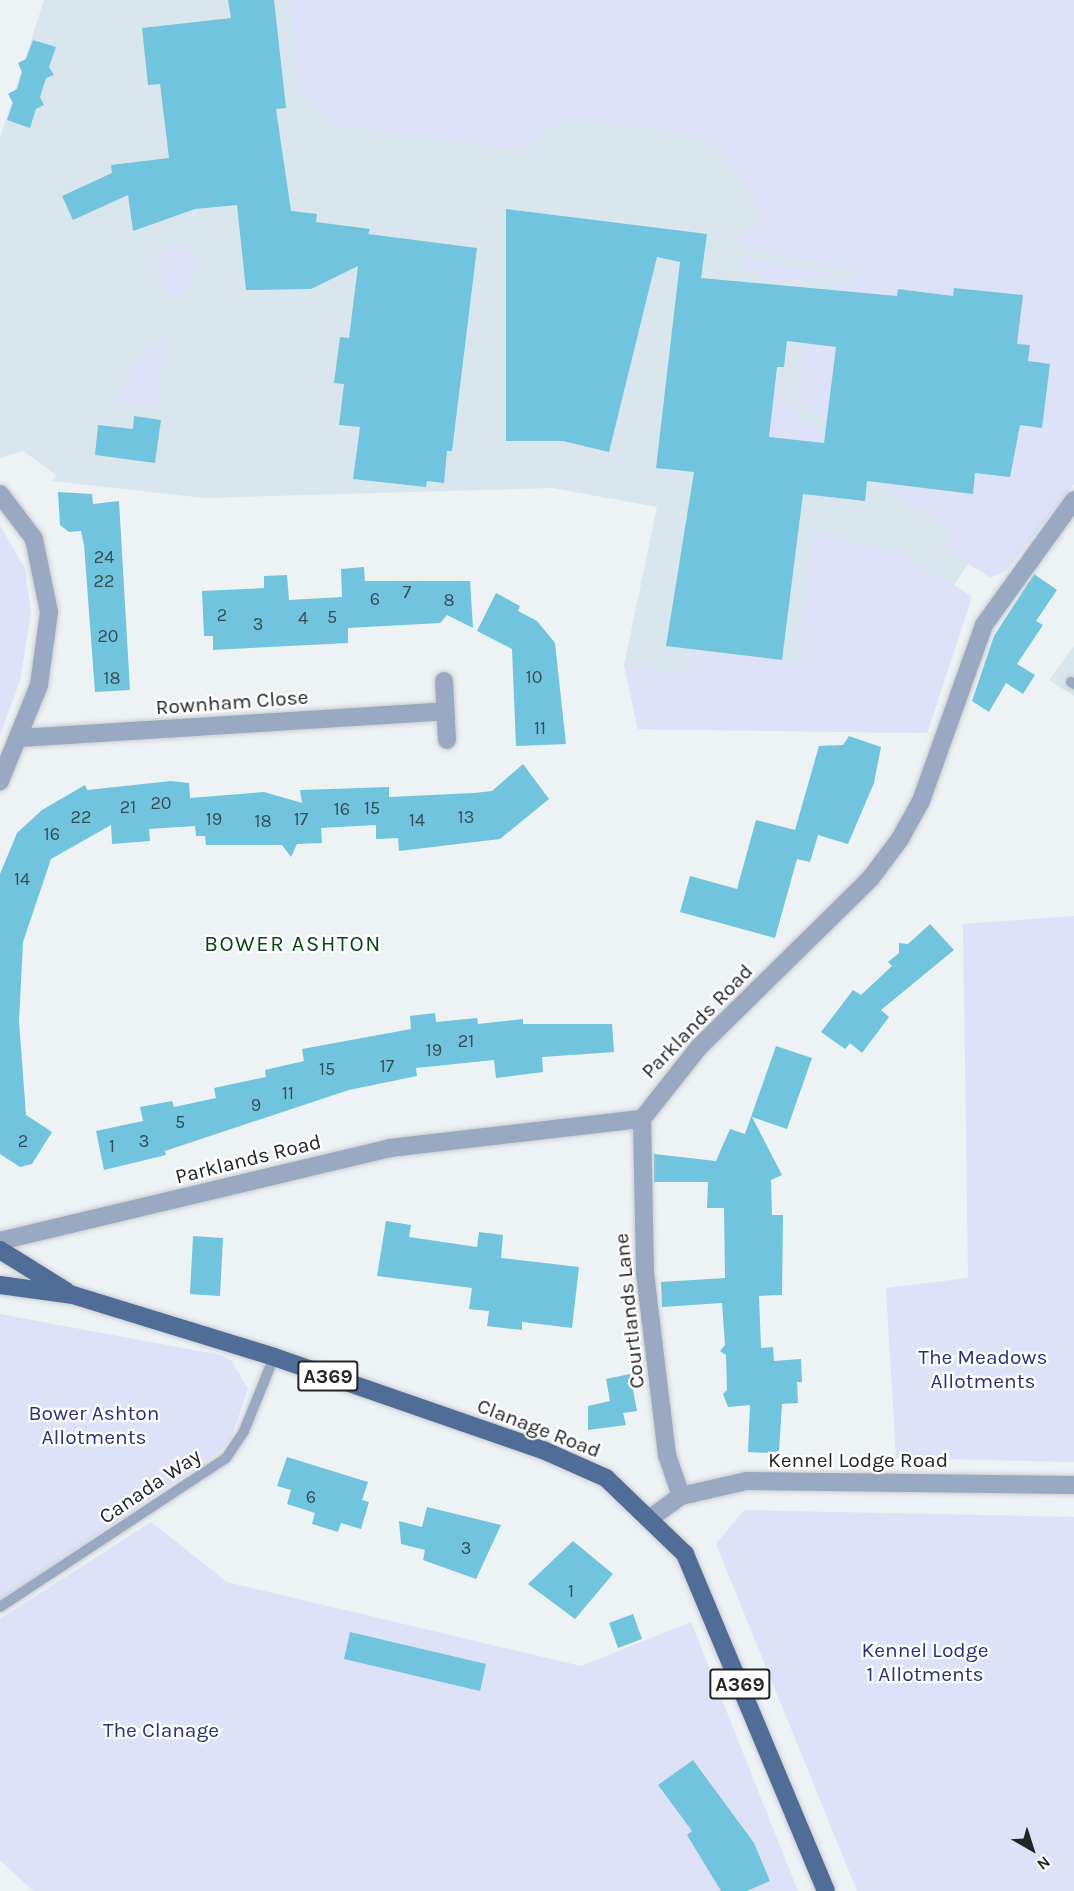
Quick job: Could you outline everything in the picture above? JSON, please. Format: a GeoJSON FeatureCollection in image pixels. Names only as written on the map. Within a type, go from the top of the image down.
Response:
{"type":"FeatureCollection","features":[{"type":"Feature","properties":{"kind":"main road","name":"Clanage Road"},"geometry":{"type":"LineString","coordinates":[[0,1250],[73,1295]]}},
{"type":"Feature","properties":{"kind":"main road","name":"Clanage Road"},"geometry":{"type":"LineString","coordinates":[[0,1285],[73,1295],[274,1357],[581,1465],[652,1517],[685,1554],[698,1580],[826,1891]]}},
{"type":"Feature","properties":{"kind":"street"},"geometry":{"type":"LineString","coordinates":[[0,494],[28,528],[48,594],[42,669],[21,738],[0,781]]}},
{"type":"Feature","properties":{"kind":"street","name":"Parklands Road"},"geometry":{"type":"LineString","coordinates":[[0,1241],[390,1148],[642,1119],[699,1047],[870,879],[900,839],[921,801],[984,625],[1074,500]]}},
{"type":"Feature","properties":{"kind":"street"},"geometry":{"type":"LineString","coordinates":[[444,681],[447,740]]}},
{"type":"Feature","properties":{"kind":"street","name":"Rownham Close"},"geometry":{"type":"LineString","coordinates":[[21,738],[445,711]]}},
{"type":"Feature","properties":{"kind":"street","name":"Courtlands Lane"},"geometry":{"type":"LineString","coordinates":[[642,1119],[646,1292],[667,1455],[681,1496]]}},
{"type":"Feature","properties":{"kind":"street","name":"Kennel Lodge Road"},"geometry":{"type":"LineString","coordinates":[[652,1517],[681,1496],[746,1481],[1074,1485]]}},
{"type":"Feature","properties":{"kind":"lane","name":"Canada Way"},"geometry":{"type":"LineString","coordinates":[[0,1607],[226,1458],[244,1431],[274,1357]]}},
{"type":"Feature","properties":{"kind":"shaded area"},"geometry":{"type":"Polygon","coordinates":[[[44,0],[1074,0],[1074,484],[1006,571],[990,577],[968,564],[954,585],[972,597],[927,733],[638,729],[624,665],[657,507],[552,488],[204,498],[52,481],[56,475],[23,451],[0,458],[0,138],[44,0]]]}},
{"type":"Feature","properties":{"kind":"shaded area"},"geometry":{"type":"Polygon","coordinates":[[[1074,646],[1074,696],[1049,680],[1074,646]]]}},
{"type":"Feature","properties":{"kind":"green space"},"geometry":{"type":"Polygon","coordinates":[[[289,0],[1074,0],[1074,484],[1006,571],[990,577],[943,547],[954,530],[882,486],[883,478],[973,493],[975,473],[1018,442],[1020,425],[1043,427],[1050,364],[1028,361],[1029,345],[1017,344],[1022,295],[955,288],[953,296],[898,289],[897,296],[827,288],[853,282],[855,271],[745,247],[737,238],[766,219],[724,154],[685,133],[568,119],[544,130],[529,151],[327,124],[300,92],[289,0]]]}},
{"type":"Feature","properties":{"kind":"green space"},"geometry":{"type":"Polygon","coordinates":[[[178,243],[190,249],[196,267],[182,297],[168,294],[156,266],[164,249],[178,243]]]}},
{"type":"Feature","properties":{"kind":"green space"},"geometry":{"type":"Polygon","coordinates":[[[744,256],[840,276],[811,282],[761,279],[761,270],[742,269],[744,256]]]}},
{"type":"Feature","properties":{"kind":"green space"},"geometry":{"type":"Polygon","coordinates":[[[165,342],[157,407],[111,401],[146,352],[165,342]]]}},
{"type":"Feature","properties":{"kind":"green space"},"geometry":{"type":"Polygon","coordinates":[[[803,343],[858,350],[835,352],[827,422],[798,400],[803,343]]]}},
{"type":"Feature","properties":{"kind":"green space"},"geometry":{"type":"Polygon","coordinates":[[[775,379],[802,421],[825,431],[824,443],[769,437],[775,379]]]}},
{"type":"Feature","properties":{"kind":"green space"},"geometry":{"type":"Polygon","coordinates":[[[0,525],[25,569],[31,612],[20,681],[0,735],[0,525]]]}},
{"type":"Feature","properties":{"kind":"green space"},"geometry":{"type":"Polygon","coordinates":[[[814,530],[825,537],[898,551],[972,597],[927,733],[638,729],[624,665],[685,673],[689,649],[797,662],[814,530]]]}},
{"type":"Feature","properties":{"kind":"green space","name":"The Meadows Allotments"},"geometry":{"type":"Polygon","coordinates":[[[1074,916],[1074,1462],[896,1458],[886,1288],[968,1278],[963,924],[1074,916]]]}},
{"type":"Feature","properties":{"kind":"green space","name":"Bower Ashton Allotments"},"geometry":{"type":"Polygon","coordinates":[[[0,1314],[220,1355],[231,1360],[248,1389],[231,1438],[220,1451],[0,1601],[0,1314]]]}},
{"type":"Feature","properties":{"kind":"green space","name":"Kennel Lodge 1 Allotments"},"geometry":{"type":"Polygon","coordinates":[[[744,1510],[1074,1517],[1074,1891],[857,1891],[716,1544],[744,1510]]]}},
{"type":"Feature","properties":{"kind":"green space","name":"The Clanage"},"geometry":{"type":"Polygon","coordinates":[[[151,1522],[227,1582],[581,1666],[691,1622],[798,1891],[33,1891],[0,1860],[0,1619],[151,1522]]]}},
{"type":"Feature","properties":{"kind":"building"},"geometry":{"type":"Polygon","coordinates":[[[228,0],[274,0],[286,108],[276,109],[291,211],[317,214],[316,222],[370,229],[368,234],[477,248],[452,451],[447,451],[444,483],[427,481],[426,487],[353,479],[360,427],[339,425],[344,384],[334,383],[340,337],[349,338],[358,266],[311,289],[246,290],[237,205],[195,209],[133,231],[128,195],[73,220],[62,196],[112,173],[111,165],[169,158],[160,84],[148,85],[142,28],[231,18],[228,0]]]}},
{"type":"Feature","properties":{"kind":"building"},"geometry":{"type":"Polygon","coordinates":[[[33,40],[56,47],[49,67],[54,75],[46,78],[40,97],[44,105],[36,109],[30,128],[7,120],[13,103],[8,94],[17,89],[22,72],[18,63],[26,59],[33,40]]]}},
{"type":"Feature","properties":{"kind":"building"},"geometry":{"type":"Polygon","coordinates":[[[506,209],[707,234],[701,278],[897,296],[898,289],[953,296],[954,288],[1023,295],[1017,344],[1030,345],[1028,361],[1050,364],[1042,428],[1020,425],[1010,477],[975,473],[973,494],[867,481],[865,501],[803,494],[782,660],[666,646],[694,472],[656,468],[680,262],[657,257],[609,452],[563,441],[506,441],[506,209]],[[787,341],[784,367],[777,367],[769,437],[824,443],[836,347],[787,341]]]}},
{"type":"Feature","properties":{"kind":"building"},"geometry":{"type":"Polygon","coordinates":[[[134,416],[161,420],[155,463],[95,455],[98,425],[133,429],[134,416]]]}},
{"type":"Feature","properties":{"kind":"building"},"geometry":{"type":"Polygon","coordinates":[[[58,492],[92,494],[93,504],[119,501],[130,690],[95,692],[84,545],[81,531],[69,532],[60,525],[58,492]]]}},
{"type":"Feature","properties":{"kind":"building"},"geometry":{"type":"Polygon","coordinates":[[[364,567],[365,581],[470,581],[473,628],[447,615],[440,623],[348,628],[348,643],[213,650],[213,636],[204,636],[202,591],[264,588],[264,576],[287,575],[289,600],[342,597],[341,569],[364,567]]]}},
{"type":"Feature","properties":{"kind":"building"},"geometry":{"type":"Polygon","coordinates":[[[1034,574],[1057,590],[1036,621],[1043,625],[1017,664],[1035,675],[1023,694],[1006,683],[989,712],[972,701],[994,636],[1034,574]]]}},
{"type":"Feature","properties":{"kind":"building"},"geometry":{"type":"Polygon","coordinates":[[[496,593],[520,606],[518,611],[537,621],[555,643],[566,744],[516,746],[512,649],[477,631],[496,593]]]}},
{"type":"Feature","properties":{"kind":"building"},"geometry":{"type":"Polygon","coordinates":[[[849,736],[881,747],[874,783],[848,844],[818,835],[810,862],[797,859],[775,938],[680,912],[690,876],[737,889],[756,820],[795,830],[819,746],[843,745],[849,736]]]}},
{"type":"Feature","properties":{"kind":"building"},"geometry":{"type":"Polygon","coordinates":[[[523,764],[549,799],[500,839],[399,851],[398,838],[376,839],[376,825],[321,828],[322,843],[297,844],[291,857],[282,845],[206,845],[205,836],[196,836],[195,826],[149,829],[150,841],[112,844],[111,825],[51,859],[23,942],[19,1021],[26,1115],[52,1132],[32,1164],[20,1167],[0,1154],[0,874],[17,833],[42,810],[85,785],[87,790],[171,781],[189,783],[190,798],[264,792],[302,803],[300,790],[389,787],[389,797],[474,793],[492,791],[523,764]]]}},
{"type":"Feature","properties":{"kind":"building"},"geometry":{"type":"Polygon","coordinates":[[[930,924],[954,950],[881,1010],[889,1017],[862,1053],[850,1043],[845,1049],[821,1032],[853,990],[861,995],[892,966],[888,962],[899,953],[899,943],[908,944],[930,924]]]}},
{"type":"Feature","properties":{"kind":"building"},"geometry":{"type":"Polygon","coordinates":[[[435,1013],[436,1022],[477,1018],[478,1024],[523,1019],[523,1024],[612,1024],[614,1052],[542,1057],[543,1072],[496,1078],[494,1060],[416,1068],[417,1076],[349,1090],[165,1151],[166,1155],[104,1170],[96,1131],[143,1121],[140,1107],[172,1101],[174,1107],[216,1098],[214,1088],[266,1077],[265,1070],[304,1061],[302,1049],[411,1029],[410,1016],[435,1013]]]}},
{"type":"Feature","properties":{"kind":"building"},"geometry":{"type":"Polygon","coordinates":[[[776,1046],[812,1058],[787,1129],[752,1117],[782,1175],[771,1180],[772,1215],[783,1215],[782,1295],[759,1296],[761,1348],[773,1347],[774,1361],[801,1359],[802,1382],[797,1382],[798,1403],[782,1404],[779,1451],[772,1453],[748,1452],[750,1405],[728,1407],[723,1394],[727,1390],[726,1355],[720,1351],[725,1345],[722,1303],[662,1307],[661,1282],[725,1278],[724,1208],[707,1208],[708,1182],[654,1182],[654,1154],[716,1161],[730,1129],[745,1134],[776,1046]]]}},
{"type":"Feature","properties":{"kind":"building"},"geometry":{"type":"Polygon","coordinates":[[[386,1221],[411,1225],[409,1237],[477,1247],[479,1232],[503,1235],[501,1258],[579,1267],[572,1328],[522,1322],[522,1330],[487,1326],[489,1311],[469,1309],[472,1288],[377,1276],[386,1221]]]}},
{"type":"Feature","properties":{"kind":"building"},"geometry":{"type":"Polygon","coordinates":[[[193,1236],[223,1238],[220,1296],[190,1294],[193,1236]]]}},
{"type":"Feature","properties":{"kind":"building"},"geometry":{"type":"Polygon","coordinates":[[[630,1374],[637,1411],[623,1413],[626,1425],[588,1430],[588,1406],[610,1401],[606,1379],[630,1374]]]}},
{"type":"Feature","properties":{"kind":"building"},"geometry":{"type":"Polygon","coordinates":[[[287,1457],[368,1482],[362,1500],[369,1502],[361,1529],[341,1523],[338,1532],[312,1524],[315,1513],[287,1504],[291,1490],[277,1486],[287,1457]]]}},
{"type":"Feature","properties":{"kind":"building"},"geometry":{"type":"Polygon","coordinates":[[[427,1507],[501,1525],[476,1579],[423,1560],[425,1550],[401,1544],[399,1521],[422,1527],[427,1507]]]}},
{"type":"Feature","properties":{"kind":"building"},"geometry":{"type":"Polygon","coordinates":[[[573,1541],[613,1574],[575,1619],[528,1584],[573,1541]]]}},
{"type":"Feature","properties":{"kind":"building"},"geometry":{"type":"Polygon","coordinates":[[[633,1614],[642,1639],[618,1648],[609,1623],[633,1614]]]}},
{"type":"Feature","properties":{"kind":"building"},"geometry":{"type":"Polygon","coordinates":[[[350,1632],[486,1664],[480,1691],[344,1659],[350,1632]]]}},
{"type":"Feature","properties":{"kind":"building"},"geometry":{"type":"Polygon","coordinates":[[[693,1760],[754,1843],[770,1881],[747,1891],[721,1891],[687,1835],[692,1831],[658,1785],[693,1760]]]}},
{"type":"Feature","properties":{"kind":"district","name":"BOWER ASHTON"},"geometry":{"type":"Point","coordinates":[293,945]}}]}
